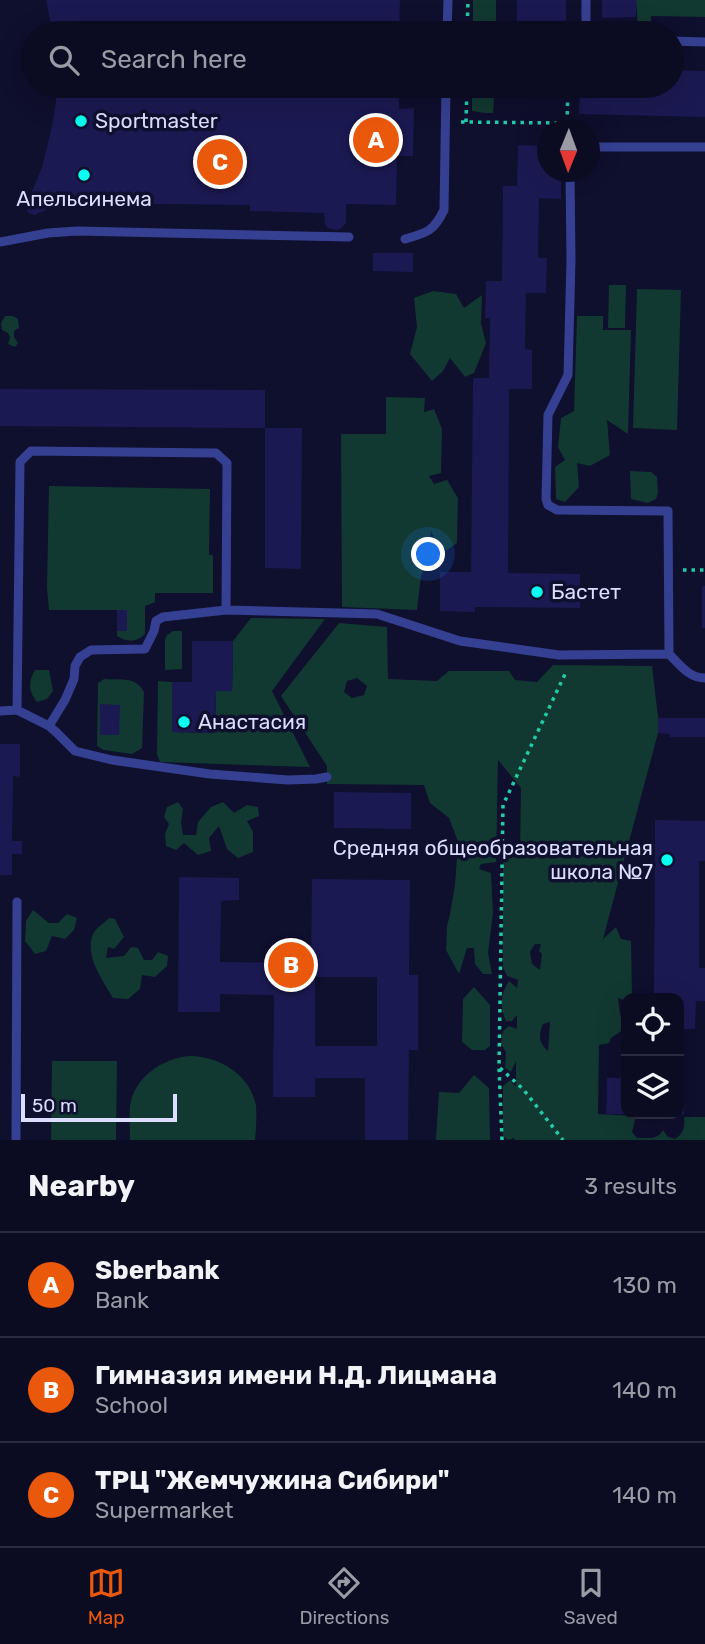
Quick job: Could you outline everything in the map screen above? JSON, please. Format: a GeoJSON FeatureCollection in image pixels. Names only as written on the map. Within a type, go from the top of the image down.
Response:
{"type":"FeatureCollection","features":[{"type":"Feature","properties":{"kind":"lane"},"geometry":{"type":"LineString","coordinates":[[447,21],[448,0]]}},
{"type":"Feature","properties":{"kind":"lane"},"geometry":{"type":"LineString","coordinates":[[586,0],[586,21]]}},
{"type":"Feature","properties":{"kind":"lane"},"geometry":{"type":"LineString","coordinates":[[684,41],[705,41]]}},
{"type":"Feature","properties":{"kind":"lane"},"geometry":{"type":"LineString","coordinates":[[405,239],[424,234],[438,223],[444,210],[446,98]]}},
{"type":"Feature","properties":{"kind":"lane"},"geometry":{"type":"LineString","coordinates":[[600,146],[705,147]]}},
{"type":"Feature","properties":{"kind":"lane"},"geometry":{"type":"LineString","coordinates":[[570,182],[568,375],[548,415],[546,499],[548,505],[557,509],[668,511],[669,654],[687,672],[698,678],[705,678]]}},
{"type":"Feature","properties":{"kind":"lane"},"geometry":{"type":"LineString","coordinates":[[0,242],[76,231],[349,237]]}},
{"type":"Feature","properties":{"kind":"lane"},"geometry":{"type":"LineString","coordinates":[[17,710],[20,462],[31,451],[216,453],[227,463],[226,610]]}},
{"type":"Feature","properties":{"kind":"lane"},"geometry":{"type":"LineString","coordinates":[[48,726],[65,700],[80,657],[91,650],[145,649],[156,621],[163,617],[226,610],[377,614],[460,641],[559,655],[669,654]]}},
{"type":"Feature","properties":{"kind":"lane"},"geometry":{"type":"LineString","coordinates":[[0,710],[17,710],[48,726],[75,751],[112,760],[210,774],[288,780],[327,777]]}},
{"type":"Feature","properties":{"kind":"lane"},"geometry":{"type":"LineString","coordinates":[[16,1140],[17,902]]}},
{"type":"Feature","properties":{"kind":"path"},"geometry":{"type":"LineString","coordinates":[[467,21],[468,0]]}},
{"type":"Feature","properties":{"kind":"path"},"geometry":{"type":"LineString","coordinates":[[466,98],[464,122],[537,123]]}},
{"type":"Feature","properties":{"kind":"path"},"geometry":{"type":"LineString","coordinates":[[567,119],[568,98]]}},
{"type":"Feature","properties":{"kind":"path"},"geometry":{"type":"LineString","coordinates":[[668,570],[705,570]]}},
{"type":"Feature","properties":{"kind":"path"},"geometry":{"type":"LineString","coordinates":[[502,1140],[499,1067],[503,805],[573,656]]}},
{"type":"Feature","properties":{"kind":"path"},"geometry":{"type":"LineString","coordinates":[[499,1067],[523,1089],[563,1140]]}},
{"type":"Feature","properties":{"kind":"green space"},"geometry":{"type":"Polygon","coordinates":[[[473,0],[496,0],[496,21],[473,21],[473,0]]]}},
{"type":"Feature","properties":{"kind":"green space"},"geometry":{"type":"Polygon","coordinates":[[[636,0],[705,0],[705,17],[651,16],[651,21],[638,21],[636,0]]]}},
{"type":"Feature","properties":{"kind":"green space"},"geometry":{"type":"Polygon","coordinates":[[[472,98],[494,98],[493,113],[472,111],[472,98]]]}},
{"type":"Feature","properties":{"kind":"green space"},"geometry":{"type":"Polygon","coordinates":[[[609,285],[626,285],[625,328],[608,328],[609,285]]]}},
{"type":"Feature","properties":{"kind":"green space"},"geometry":{"type":"Polygon","coordinates":[[[637,289],[681,290],[677,430],[633,428],[637,289]]]}},
{"type":"Feature","properties":{"kind":"green space"},"geometry":{"type":"Polygon","coordinates":[[[433,291],[456,294],[464,308],[482,295],[481,323],[486,343],[474,373],[465,377],[450,358],[443,371],[432,381],[410,354],[417,327],[414,298],[433,291]]]}},
{"type":"Feature","properties":{"kind":"green space"},"geometry":{"type":"Polygon","coordinates":[[[5,316],[18,319],[19,328],[14,331],[18,343],[15,347],[8,344],[10,337],[2,330],[1,323],[5,316]]]}},
{"type":"Feature","properties":{"kind":"green space"},"geometry":{"type":"Polygon","coordinates":[[[577,316],[603,316],[603,330],[631,330],[628,434],[607,420],[610,455],[590,466],[577,463],[579,487],[565,502],[556,499],[555,467],[565,460],[558,447],[561,418],[574,411],[577,316]]]}},
{"type":"Feature","properties":{"kind":"green space"},"geometry":{"type":"Polygon","coordinates":[[[386,397],[425,398],[424,412],[434,409],[442,429],[441,473],[429,476],[434,484],[447,480],[458,498],[457,543],[447,550],[437,545],[431,531],[417,610],[342,607],[341,434],[386,434],[386,397]]]}},
{"type":"Feature","properties":{"kind":"green space"},"geometry":{"type":"Polygon","coordinates":[[[630,471],[651,472],[657,477],[656,499],[648,503],[631,499],[630,471]]]}},
{"type":"Feature","properties":{"kind":"green space"},"geometry":{"type":"Polygon","coordinates":[[[49,486],[210,489],[209,555],[213,555],[213,593],[155,593],[155,602],[145,606],[145,634],[131,641],[117,636],[117,631],[127,631],[127,610],[49,610],[49,486]]]}},
{"type":"Feature","properties":{"kind":"green space"},"geometry":{"type":"Polygon","coordinates":[[[251,618],[325,619],[272,691],[310,767],[160,762],[157,754],[158,681],[172,682],[172,732],[215,733],[216,691],[232,691],[233,641],[251,618]]]}},
{"type":"Feature","properties":{"kind":"green space"},"geometry":{"type":"Polygon","coordinates":[[[339,623],[387,627],[388,679],[437,681],[449,671],[509,671],[515,680],[537,682],[553,665],[652,666],[658,733],[603,939],[616,927],[621,939],[631,941],[632,993],[621,993],[621,999],[618,998],[621,1031],[611,1038],[609,1043],[599,1045],[598,1114],[635,1119],[632,1132],[637,1138],[655,1137],[663,1130],[668,1137],[675,1139],[683,1130],[684,1117],[705,1117],[705,1140],[508,1140],[503,1136],[503,1086],[510,1080],[516,1087],[516,1061],[511,1072],[505,1068],[506,1052],[501,1044],[503,1031],[509,1026],[517,1029],[517,1015],[512,1021],[506,1021],[502,1001],[509,981],[517,988],[518,980],[507,976],[503,967],[503,860],[510,847],[516,846],[520,853],[521,788],[498,760],[496,862],[481,864],[479,869],[491,873],[493,913],[488,953],[492,974],[483,974],[475,964],[474,948],[467,948],[459,974],[446,950],[458,842],[449,818],[430,803],[424,785],[327,784],[327,766],[281,696],[339,623]],[[357,678],[347,681],[344,692],[352,698],[364,695],[367,686],[357,678]],[[535,944],[530,952],[532,964],[540,970],[541,944],[535,944]],[[550,1022],[543,1024],[540,1032],[540,1039],[548,1051],[550,1022]]]}},
{"type":"Feature","properties":{"kind":"green space"},"geometry":{"type":"Polygon","coordinates":[[[173,631],[182,631],[182,669],[165,670],[165,640],[173,631]]]}},
{"type":"Feature","properties":{"kind":"green space"},"geometry":{"type":"Polygon","coordinates":[[[35,670],[49,670],[53,691],[47,699],[37,702],[30,686],[35,670]]]}},
{"type":"Feature","properties":{"kind":"green space"},"geometry":{"type":"Polygon","coordinates":[[[104,679],[127,680],[137,683],[144,692],[142,748],[132,754],[104,750],[97,746],[98,683],[104,679]],[[100,705],[100,735],[119,735],[119,705],[100,705]]]}},
{"type":"Feature","properties":{"kind":"green space"},"geometry":{"type":"Polygon","coordinates":[[[178,802],[183,809],[183,835],[196,835],[198,822],[211,807],[223,802],[234,813],[247,805],[258,807],[259,816],[247,821],[253,832],[253,852],[238,858],[227,849],[219,826],[209,838],[211,851],[198,855],[184,843],[176,850],[166,846],[165,834],[169,824],[164,817],[167,807],[178,802]]]}},
{"type":"Feature","properties":{"kind":"green space"},"geometry":{"type":"Polygon","coordinates":[[[33,910],[49,923],[58,923],[67,914],[77,918],[74,930],[65,939],[52,936],[46,951],[35,954],[25,941],[26,921],[33,910]]]}},
{"type":"Feature","properties":{"kind":"green space"},"geometry":{"type":"Polygon","coordinates":[[[109,918],[115,919],[124,937],[114,949],[108,947],[106,958],[124,956],[131,947],[138,948],[144,960],[152,960],[158,952],[168,956],[167,966],[155,977],[142,975],[140,989],[128,999],[113,998],[93,959],[93,934],[109,918]]]}},
{"type":"Feature","properties":{"kind":"green space"},"geometry":{"type":"Polygon","coordinates":[[[474,987],[490,1005],[490,1046],[485,1050],[472,1050],[462,1042],[463,999],[474,987]]]}},
{"type":"Feature","properties":{"kind":"green space"},"geometry":{"type":"Polygon","coordinates":[[[190,1056],[212,1059],[232,1069],[248,1085],[256,1106],[255,1140],[130,1140],[130,1106],[137,1086],[160,1065],[190,1056]]]}},
{"type":"Feature","properties":{"kind":"green space"},"geometry":{"type":"Polygon","coordinates":[[[52,1061],[117,1061],[116,1140],[51,1140],[52,1061]]]}},
{"type":"Feature","properties":{"kind":"green space"},"geometry":{"type":"Polygon","coordinates":[[[474,1075],[489,1088],[490,1140],[436,1140],[439,1092],[459,1093],[474,1075]]]}},
{"type":"Feature","properties":{"kind":"building"},"geometry":{"type":"Polygon","coordinates":[[[46,0],[400,0],[399,21],[50,21],[46,0]]]}},
{"type":"Feature","properties":{"kind":"building"},"geometry":{"type":"Polygon","coordinates":[[[517,0],[566,0],[566,21],[517,21],[517,0]]]}},
{"type":"Feature","properties":{"kind":"building"},"geometry":{"type":"Polygon","coordinates":[[[602,0],[636,0],[636,17],[602,18],[602,0]]]}},
{"type":"Feature","properties":{"kind":"building"},"geometry":{"type":"Polygon","coordinates":[[[684,70],[705,71],[705,117],[579,114],[580,98],[684,98],[684,70]]]}},
{"type":"Feature","properties":{"kind":"building"},"geometry":{"type":"Polygon","coordinates":[[[56,98],[399,98],[399,109],[414,108],[413,156],[397,156],[396,205],[346,204],[346,223],[336,230],[325,224],[324,213],[250,211],[250,205],[66,203],[35,215],[28,213],[25,203],[42,167],[56,98]]]}},
{"type":"Feature","properties":{"kind":"building"},"geometry":{"type":"Polygon","coordinates":[[[518,145],[537,146],[537,182],[561,182],[561,199],[539,198],[538,258],[547,258],[546,293],[526,293],[525,349],[532,350],[532,389],[509,389],[508,573],[580,574],[580,608],[475,607],[475,612],[440,611],[440,572],[471,572],[473,378],[489,378],[490,318],[485,318],[486,281],[502,281],[503,186],[517,186],[518,145]]]}},
{"type":"Feature","properties":{"kind":"building"},"geometry":{"type":"Polygon","coordinates":[[[373,253],[413,253],[413,272],[373,271],[373,253]]]}},
{"type":"Feature","properties":{"kind":"building"},"geometry":{"type":"Polygon","coordinates":[[[0,389],[265,390],[265,428],[0,426],[0,389]]]}},
{"type":"Feature","properties":{"kind":"building"},"geometry":{"type":"Polygon","coordinates":[[[265,428],[302,428],[301,569],[265,568],[265,428]]]}},
{"type":"Feature","properties":{"kind":"building"},"geometry":{"type":"Polygon","coordinates":[[[702,586],[705,586],[705,628],[702,628],[702,586]]]}},
{"type":"Feature","properties":{"kind":"building"},"geometry":{"type":"Polygon","coordinates":[[[117,610],[127,610],[127,631],[117,631],[117,610]]]}},
{"type":"Feature","properties":{"kind":"building"},"geometry":{"type":"Polygon","coordinates":[[[192,641],[233,641],[232,691],[216,691],[215,733],[172,732],[172,682],[192,682],[192,641]]]}},
{"type":"Feature","properties":{"kind":"building"},"geometry":{"type":"Polygon","coordinates":[[[100,704],[120,705],[119,735],[100,735],[100,704]]]}},
{"type":"Feature","properties":{"kind":"building"},"geometry":{"type":"Polygon","coordinates":[[[658,718],[705,718],[705,737],[670,737],[670,734],[658,733],[658,718]]]}},
{"type":"Feature","properties":{"kind":"building"},"geometry":{"type":"Polygon","coordinates":[[[0,744],[20,744],[20,777],[13,776],[12,841],[22,841],[22,854],[12,854],[12,875],[0,875],[0,744]]]}},
{"type":"Feature","properties":{"kind":"building"},"geometry":{"type":"Polygon","coordinates":[[[334,792],[411,793],[411,829],[334,828],[334,792]]]}},
{"type":"Feature","properties":{"kind":"building"},"geometry":{"type":"Polygon","coordinates":[[[655,820],[705,821],[705,861],[699,861],[699,968],[705,968],[705,1001],[696,1001],[695,1029],[684,1029],[684,993],[654,993],[655,820]]]}},
{"type":"Feature","properties":{"kind":"building"},"geometry":{"type":"Polygon","coordinates":[[[179,877],[239,878],[239,900],[221,901],[220,962],[311,963],[312,879],[410,880],[409,975],[418,975],[418,1050],[409,1050],[408,1140],[365,1140],[365,1078],[315,1078],[315,1097],[273,1097],[274,995],[220,994],[220,1012],[178,1012],[179,877]],[[315,977],[315,1046],[377,1046],[377,977],[315,977]]]}},
{"type":"Feature","properties":{"kind":"building"},"geometry":{"type":"Polygon","coordinates":[[[607,1078],[621,1078],[621,1114],[606,1114],[607,1078]]]}},
{"type":"Feature","properties":{"kind":"place","name":"Sportmaster"},"geometry":{"type":"Point","coordinates":[81,121]}},
{"type":"Feature","properties":{"kind":"place","name":"Sberbank"},"geometry":{"type":"Point","coordinates":[376,140]}},
{"type":"Feature","properties":{"kind":"place","name":"ТРЦ \"Жемчужина Сибири\""},"geometry":{"type":"Point","coordinates":[220,162]}},
{"type":"Feature","properties":{"kind":"place","name":"Апельсинема"},"geometry":{"type":"Point","coordinates":[84,175]}},
{"type":"Feature","properties":{"kind":"place","name":"Бастет"},"geometry":{"type":"Point","coordinates":[537,592]}},
{"type":"Feature","properties":{"kind":"place","name":"Анастасия"},"geometry":{"type":"Point","coordinates":[184,722]}},
{"type":"Feature","properties":{"kind":"place","name":"Средняя общеобразовательная школа №7"},"geometry":{"type":"Point","coordinates":[667,860]}},
{"type":"Feature","properties":{"kind":"place","name":"Гимназия имени Н.Д. Лицмана"},"geometry":{"type":"Point","coordinates":[291,965]}}]}
